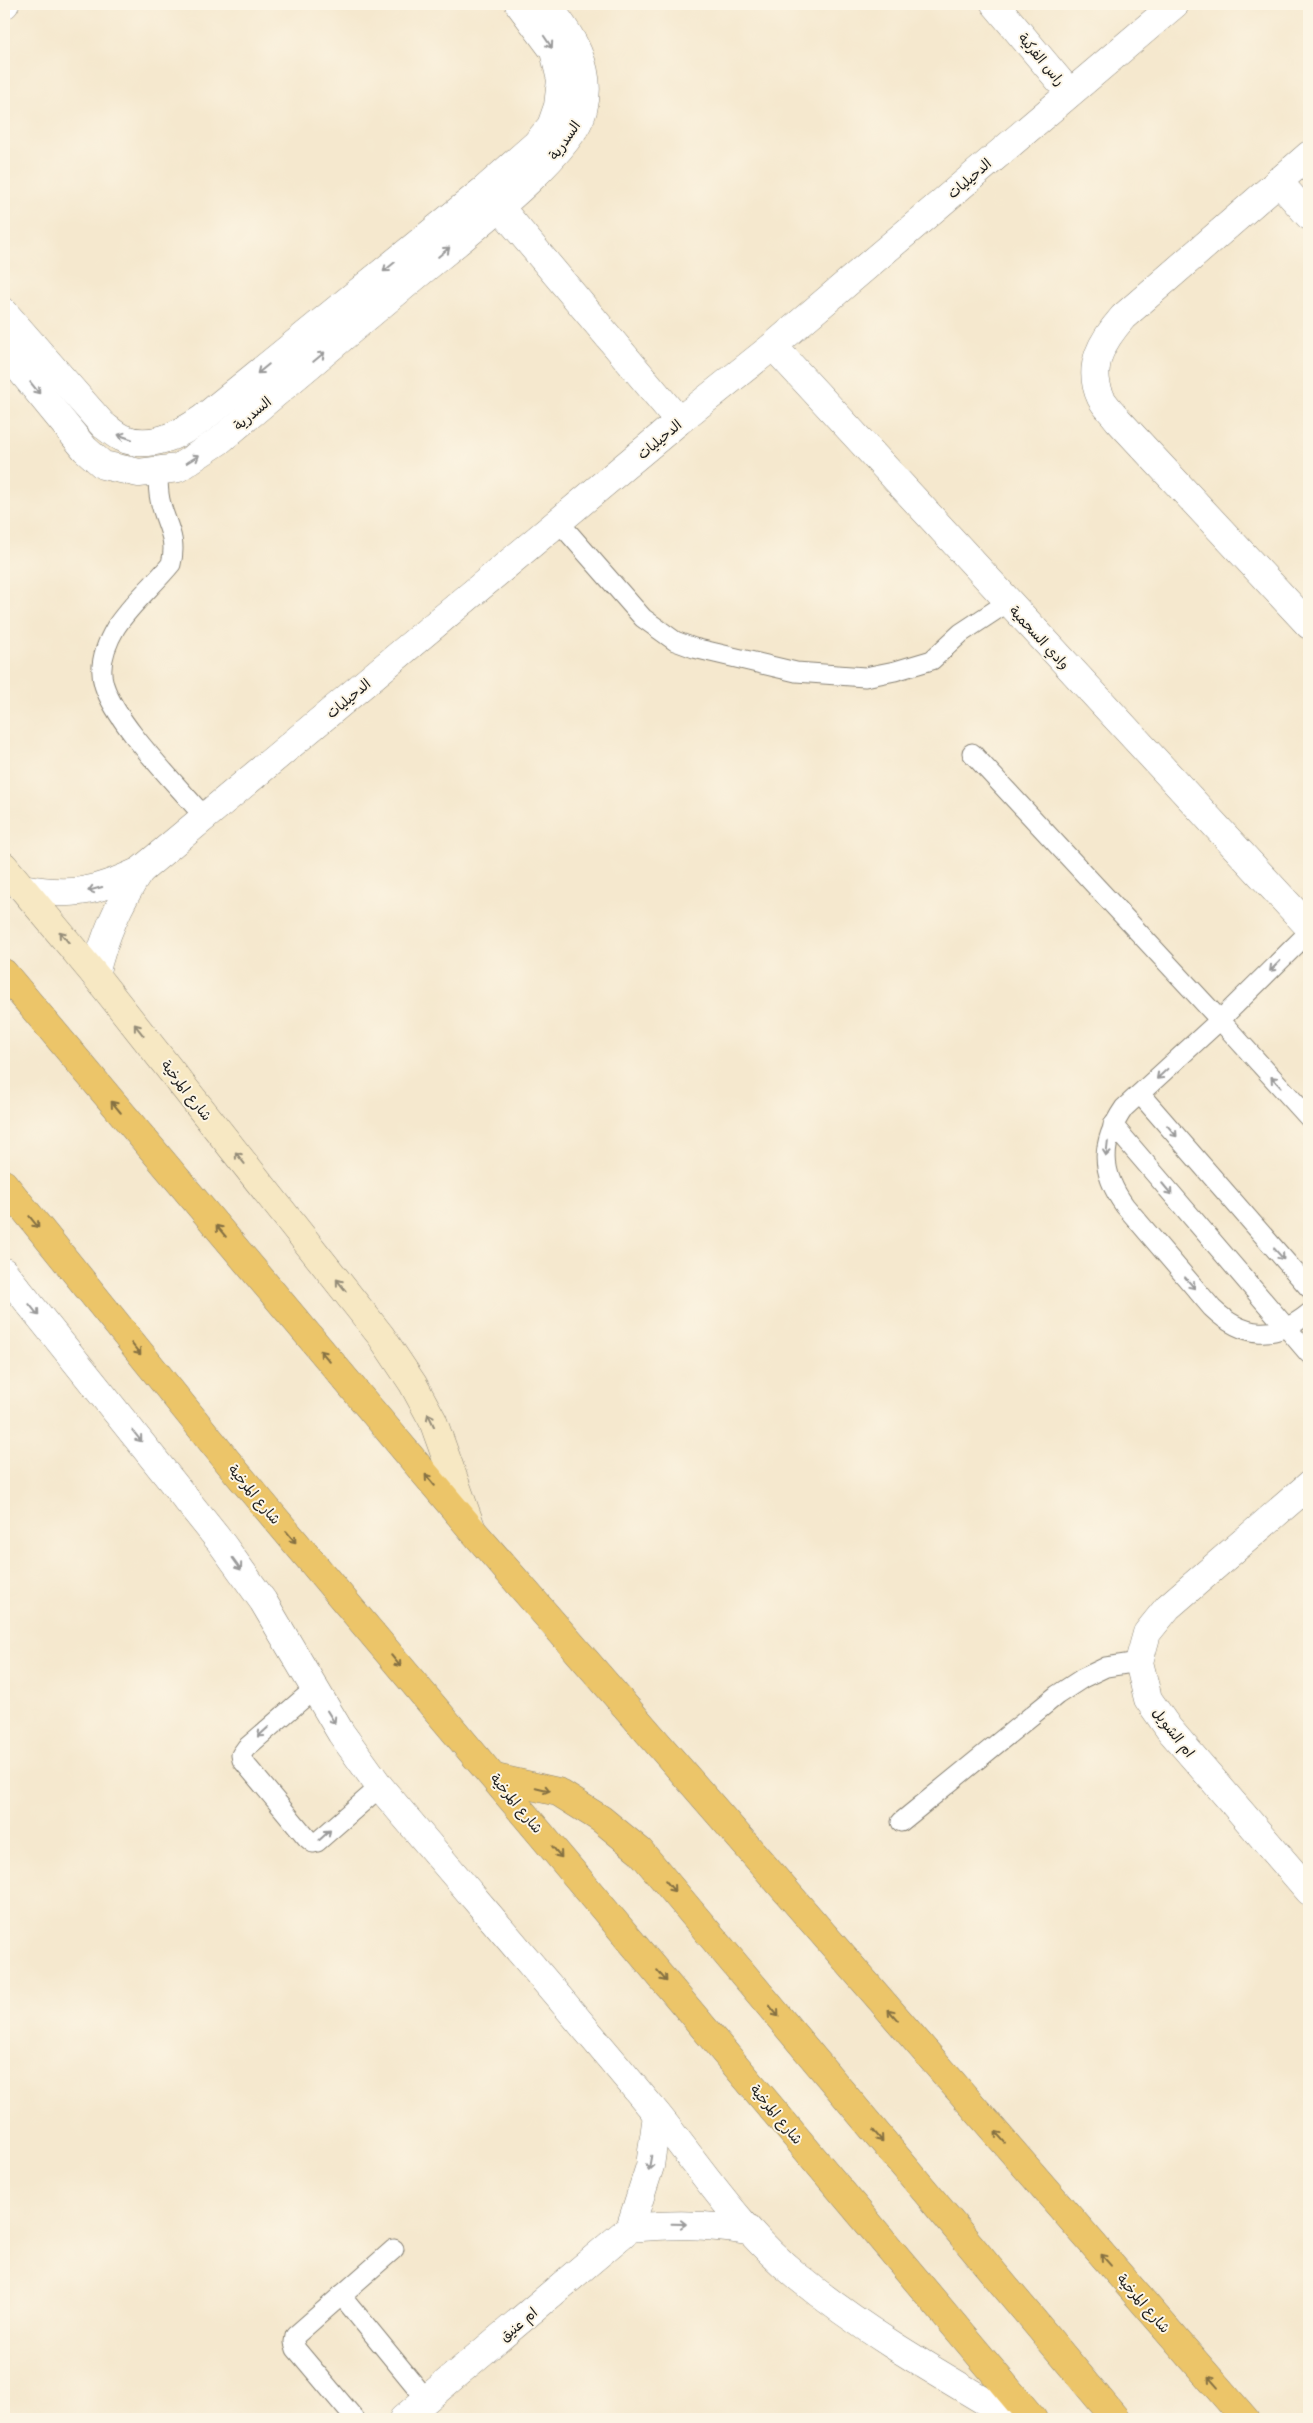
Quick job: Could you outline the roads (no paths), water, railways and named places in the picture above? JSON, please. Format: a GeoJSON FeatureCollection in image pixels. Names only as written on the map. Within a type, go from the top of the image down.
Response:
{"type":"FeatureCollection","features":[{"type":"Feature","properties":{"kind":"highway","name":"شارع المرخية"},"geometry":{"type":"LineString","coordinates":[[4,973],[473,1531],[1245,2419]]}},
{"type":"Feature","properties":{"kind":"highway","name":"شارع المرخية"},"geometry":{"type":"LineString","coordinates":[[4,1184],[237,1473],[496,1778],[1033,2419]]}},
{"type":"Feature","properties":{"kind":"highway"},"geometry":{"type":"LineString","coordinates":[[496,1778],[558,1792],[601,1819],[640,1851],[1116,2419]]}},
{"type":"Feature","properties":{"kind":"main road","name":"شارع المرخية"},"geometry":{"type":"LineString","coordinates":[[4,866],[95,975],[381,1336],[413,1384],[432,1421],[473,1531]]}},
{"type":"Feature","properties":{"kind":"street","name":"السدرية"},"geometry":{"type":"LineString","coordinates":[[4,350],[85,449],[103,465],[139,473],[178,468],[219,441],[492,198],[551,126],[558,106],[561,80],[554,51],[537,25],[519,4]]}},
{"type":"Feature","properties":{"kind":"street","name":"السدرية"},"geometry":{"type":"LineString","coordinates":[[4,312],[102,425],[122,438],[144,442],[165,439],[182,432],[202,419],[492,198],[548,162],[570,136],[584,110],[586,83],[584,64],[575,45],[546,4]]}},
{"type":"Feature","properties":{"kind":"street","name":"راس الفركية"},"geometry":{"type":"LineString","coordinates":[[995,4],[1069,92]]}},
{"type":"Feature","properties":{"kind":"street","name":"الدحيليات"},"geometry":{"type":"LineString","coordinates":[[22,888],[52,893],[82,892],[112,884],[140,871],[679,421],[773,346],[1069,92],[1175,4]]}},
{"type":"Feature","properties":{"kind":"street"},"geometry":{"type":"LineString","coordinates":[[1309,155],[1107,334],[1098,351],[1096,374],[1101,398],[1118,420],[1309,625]]}},
{"type":"Feature","properties":{"kind":"street"},"geometry":{"type":"LineString","coordinates":[[1278,181],[1309,216]]}},
{"type":"Feature","properties":{"kind":"street"},"geometry":{"type":"LineString","coordinates":[[492,198],[679,421]]}},
{"type":"Feature","properties":{"kind":"street","name":"وادي السحمية"},"geometry":{"type":"LineString","coordinates":[[773,346],[1309,927]]}},
{"type":"Feature","properties":{"kind":"street","name":"الدحيليات"},"geometry":{"type":"LineString","coordinates":[[95,975],[112,920],[124,894],[140,871]]}},
{"type":"Feature","properties":{"kind":"street"},"geometry":{"type":"LineString","coordinates":[[4,1272],[222,1544],[263,1601],[295,1652],[314,1689],[341,1733],[380,1787],[657,2115],[747,2231],[798,2277],[851,2317],[904,2353],[1015,2419]]}},
{"type":"Feature","properties":{"kind":"street","name":"ام الشويل"},"geometry":{"type":"LineString","coordinates":[[1309,1485],[1168,1607],[1147,1634],[1139,1662],[1148,1699],[1169,1729],[1309,1891]]}},
{"type":"Feature","properties":{"kind":"street"},"geometry":{"type":"LineString","coordinates":[[657,2115],[650,2166],[630,2228],[669,2224],[709,2224],[747,2231]]}},
{"type":"Feature","properties":{"kind":"street","name":"ام عنيق"},"geometry":{"type":"LineString","coordinates":[[404,2419],[630,2228]]}},
{"type":"Feature","properties":{"kind":"lane"},"geometry":{"type":"LineString","coordinates":[[158,472],[160,500],[174,541],[172,558],[163,574],[117,626],[108,643],[102,663],[104,684],[113,705],[134,735],[205,818]]}},
{"type":"Feature","properties":{"kind":"lane"},"geometry":{"type":"LineString","coordinates":[[559,522],[643,618],[664,634],[694,648],[796,672],[865,677],[895,671],[932,660],[961,633],[1008,602]]}},
{"type":"Feature","properties":{"kind":"lane"},"geometry":{"type":"LineString","coordinates":[[972,753],[1309,1118]]}},
{"type":"Feature","properties":{"kind":"lane"},"geometry":{"type":"LineString","coordinates":[[1309,932],[1220,1020],[1124,1108],[1113,1125],[1107,1142],[1106,1159],[1109,1176],[1115,1192],[1224,1320],[1239,1328],[1255,1332],[1272,1332],[1288,1328],[1309,1313]]}},
{"type":"Feature","properties":{"kind":"lane"},"geometry":{"type":"LineString","coordinates":[[1140,1094],[1309,1288]]}},
{"type":"Feature","properties":{"kind":"lane"},"geometry":{"type":"LineString","coordinates":[[1113,1125],[1309,1354]]}},
{"type":"Feature","properties":{"kind":"lane"},"geometry":{"type":"LineString","coordinates":[[901,1822],[1056,1695],[1083,1678],[1106,1667],[1139,1662]]}},
{"type":"Feature","properties":{"kind":"lane"},"geometry":{"type":"LineString","coordinates":[[314,1689],[246,1748],[241,1755],[242,1760],[313,1843],[320,1840],[380,1787]]}},
{"type":"Feature","properties":{"kind":"lane"},"geometry":{"type":"LineString","coordinates":[[355,2419],[296,2349],[294,2342],[300,2330],[394,2250]]}},
{"type":"Feature","properties":{"kind":"lane"},"geometry":{"type":"LineString","coordinates":[[341,2295],[427,2400]]}}]}
